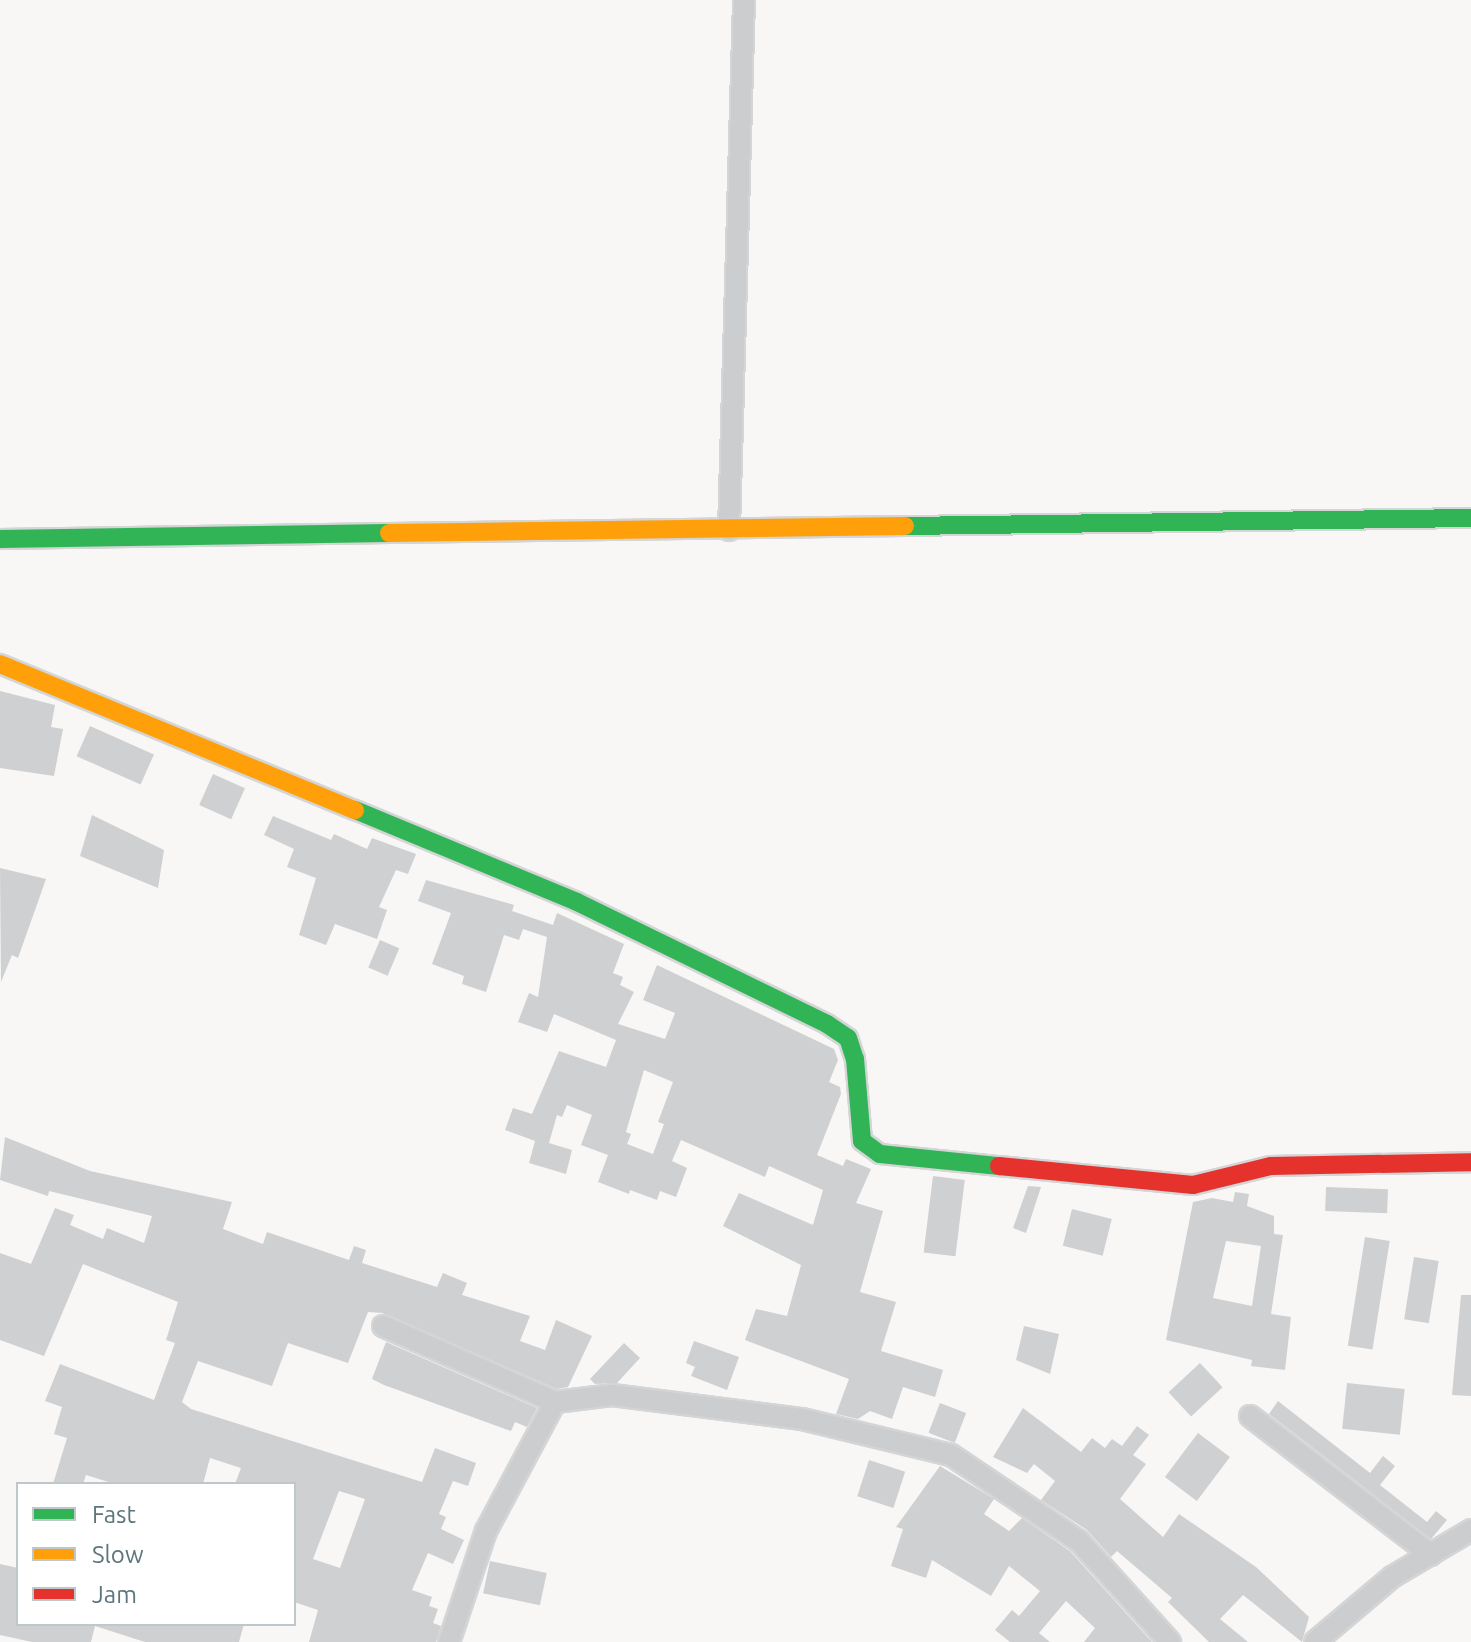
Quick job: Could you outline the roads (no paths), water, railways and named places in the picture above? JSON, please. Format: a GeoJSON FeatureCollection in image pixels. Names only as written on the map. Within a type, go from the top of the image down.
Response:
{"type":"FeatureCollection","features":[{"type":"Feature","properties":{"kind":"street"},"geometry":{"type":"LineString","coordinates":[[729,530],[744,0]]}},
{"type":"Feature","properties":{"kind":"street"},"geometry":{"type":"LineString","coordinates":[[0,539],[1471,518]]}},
{"type":"Feature","properties":{"kind":"street"},"geometry":{"type":"LineString","coordinates":[[0,664],[577,902],[827,1024],[848,1038],[855,1059],[862,1141],[880,1154],[1193,1185],[1271,1166],[1471,1162]]}},
{"type":"Feature","properties":{"kind":"street"},"geometry":{"type":"LineString","coordinates":[[383,1326],[555,1402],[612,1395],[802,1419],[951,1455],[1079,1541],[1170,1642]]}},
{"type":"Feature","properties":{"kind":"street"},"geometry":{"type":"LineString","coordinates":[[449,1642],[486,1531],[555,1402]]}},
{"type":"Feature","properties":{"kind":"street"},"geometry":{"type":"LineString","coordinates":[[1250,1416],[1431,1555]]}},
{"type":"Feature","properties":{"kind":"street"},"geometry":{"type":"LineString","coordinates":[[1315,1642],[1392,1577],[1471,1530]]}}]}
